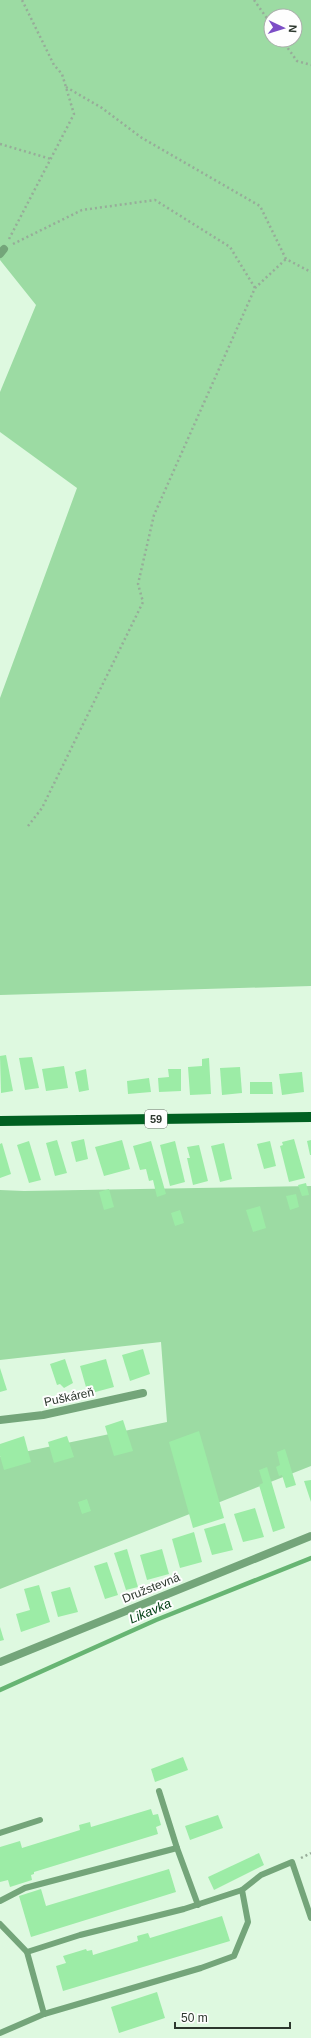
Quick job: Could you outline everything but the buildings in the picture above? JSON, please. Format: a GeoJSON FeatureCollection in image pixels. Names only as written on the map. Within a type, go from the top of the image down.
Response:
{"type":"FeatureCollection","features":[{"type":"Feature","properties":{"kind":"main road","name":"59"},"geometry":{"type":"LineString","coordinates":[[0,1121],[311,1117]]}},
{"type":"Feature","properties":{"kind":"street","name":"Puškáreň"},"geometry":{"type":"LineString","coordinates":[[0,1420],[43,1415],[143,1393]]}},
{"type":"Feature","properties":{"kind":"street","name":"Družstevná"},"geometry":{"type":"LineString","coordinates":[[0,1662],[311,1536]]}},
{"type":"Feature","properties":{"kind":"lane"},"geometry":{"type":"LineString","coordinates":[[159,1791],[177,1848],[198,1905]]}},
{"type":"Feature","properties":{"kind":"lane"},"geometry":{"type":"LineString","coordinates":[[0,1833],[40,1820]]}},
{"type":"Feature","properties":{"kind":"lane"},"geometry":{"type":"LineString","coordinates":[[0,1901],[25,1888],[177,1848]]}},
{"type":"Feature","properties":{"kind":"lane"},"geometry":{"type":"LineString","coordinates":[[27,1952],[80,1935],[198,1905],[242,1890],[261,1875],[292,1862],[311,1918]]}},
{"type":"Feature","properties":{"kind":"lane"},"geometry":{"type":"LineString","coordinates":[[0,2033],[44,2014],[201,1968],[234,1956],[248,1922],[242,1890]]}},
{"type":"Feature","properties":{"kind":"lane"},"geometry":{"type":"LineString","coordinates":[[0,1924],[27,1952],[44,2014]]}},
{"type":"Feature","properties":{"kind":"path"},"geometry":{"type":"LineString","coordinates":[[2,251],[74,114],[62,74],[54,65],[22,0]]}},
{"type":"Feature","properties":{"kind":"path"},"geometry":{"type":"LineString","coordinates":[[254,0],[263,13]]}},
{"type":"Feature","properties":{"kind":"path"},"geometry":{"type":"LineString","coordinates":[[288,48],[297,61],[311,65]]}},
{"type":"Feature","properties":{"kind":"path"},"geometry":{"type":"LineString","coordinates":[[66,87],[102,108],[142,138],[260,206],[286,259],[311,272]]}},
{"type":"Feature","properties":{"kind":"path"},"geometry":{"type":"LineString","coordinates":[[0,144],[50,159]]}},
{"type":"Feature","properties":{"kind":"path"},"geometry":{"type":"LineString","coordinates":[[2,251],[82,210],[155,200],[230,247],[255,288]]}},
{"type":"Feature","properties":{"kind":"path"},"geometry":{"type":"LineString","coordinates":[[28,826],[42,808],[143,602],[138,584],[154,515],[255,288],[286,259]]}},
{"type":"Feature","properties":{"kind":"green space"},"geometry":{"type":"Polygon","coordinates":[[[0,0],[311,0],[311,986],[0,995],[0,698],[77,488],[0,432],[0,392],[36,305],[0,260],[0,0]]]}},
{"type":"Feature","properties":{"kind":"green space"},"geometry":{"type":"Polygon","coordinates":[[[311,1186],[311,1466],[0,1589],[0,1457],[167,1422],[161,1342],[0,1360],[0,1190],[24,1191],[311,1186]]]}},
{"type":"Feature","properties":{"kind":"waterway","name":"Likavka"},"geometry":{"type":"LineString","coordinates":[[0,1690],[156,1620],[311,1558]]}}]}
